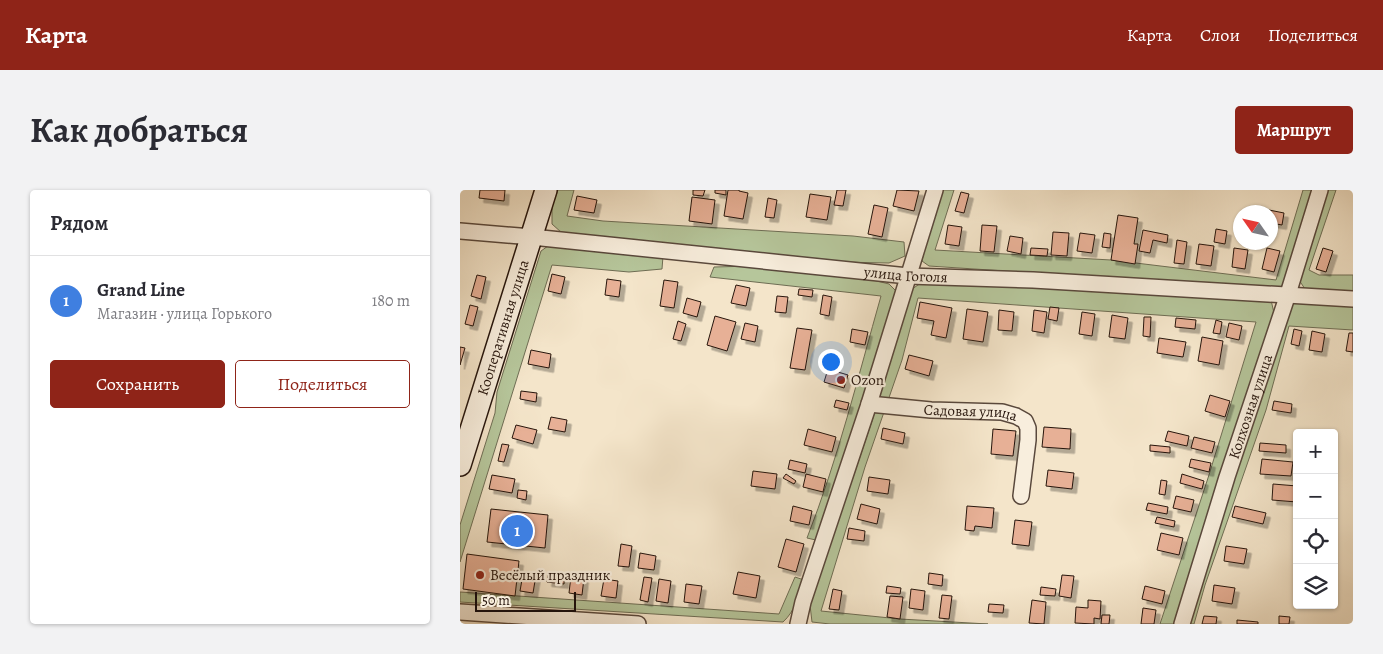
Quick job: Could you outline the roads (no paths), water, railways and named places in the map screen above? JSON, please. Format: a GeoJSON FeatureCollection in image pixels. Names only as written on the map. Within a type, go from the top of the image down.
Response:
{"type":"FeatureCollection","features":[{"type":"Feature","properties":{"kind":"street","name":"Кооперативная улица"},"geometry":{"type":"LineString","coordinates":[[460,465],[546,190]]}},
{"type":"Feature","properties":{"kind":"street"},"geometry":{"type":"LineString","coordinates":[[798,624],[803,602],[869,404],[935,190]]}},
{"type":"Feature","properties":{"kind":"street","name":"Колхозная улица"},"geometry":{"type":"LineString","coordinates":[[1182,624],[1320,190]]}},
{"type":"Feature","properties":{"kind":"street","name":"улица Гоголя"},"geometry":{"type":"LineString","coordinates":[[460,231],[908,276],[1033,280],[1353,299]]}},
{"type":"Feature","properties":{"kind":"street","name":"Садовая улица"},"geometry":{"type":"LineString","coordinates":[[869,404],[930,410],[1002,412],[1025,421],[1028,428],[1028,440],[1021,496]]}},
{"type":"Feature","properties":{"kind":"street"},"geometry":{"type":"LineString","coordinates":[[460,612],[638,624]]}},
{"type":"Feature","properties":{"kind":"place","name":"Ozon"},"geometry":{"type":"Point","coordinates":[841,380]}},
{"type":"Feature","properties":{"kind":"place","name":"Grand Line"},"geometry":{"type":"Point","coordinates":[517,531]}},
{"type":"Feature","properties":{"kind":"place","name":"Весёлый праздник"},"geometry":{"type":"Point","coordinates":[480,575]}}]}
